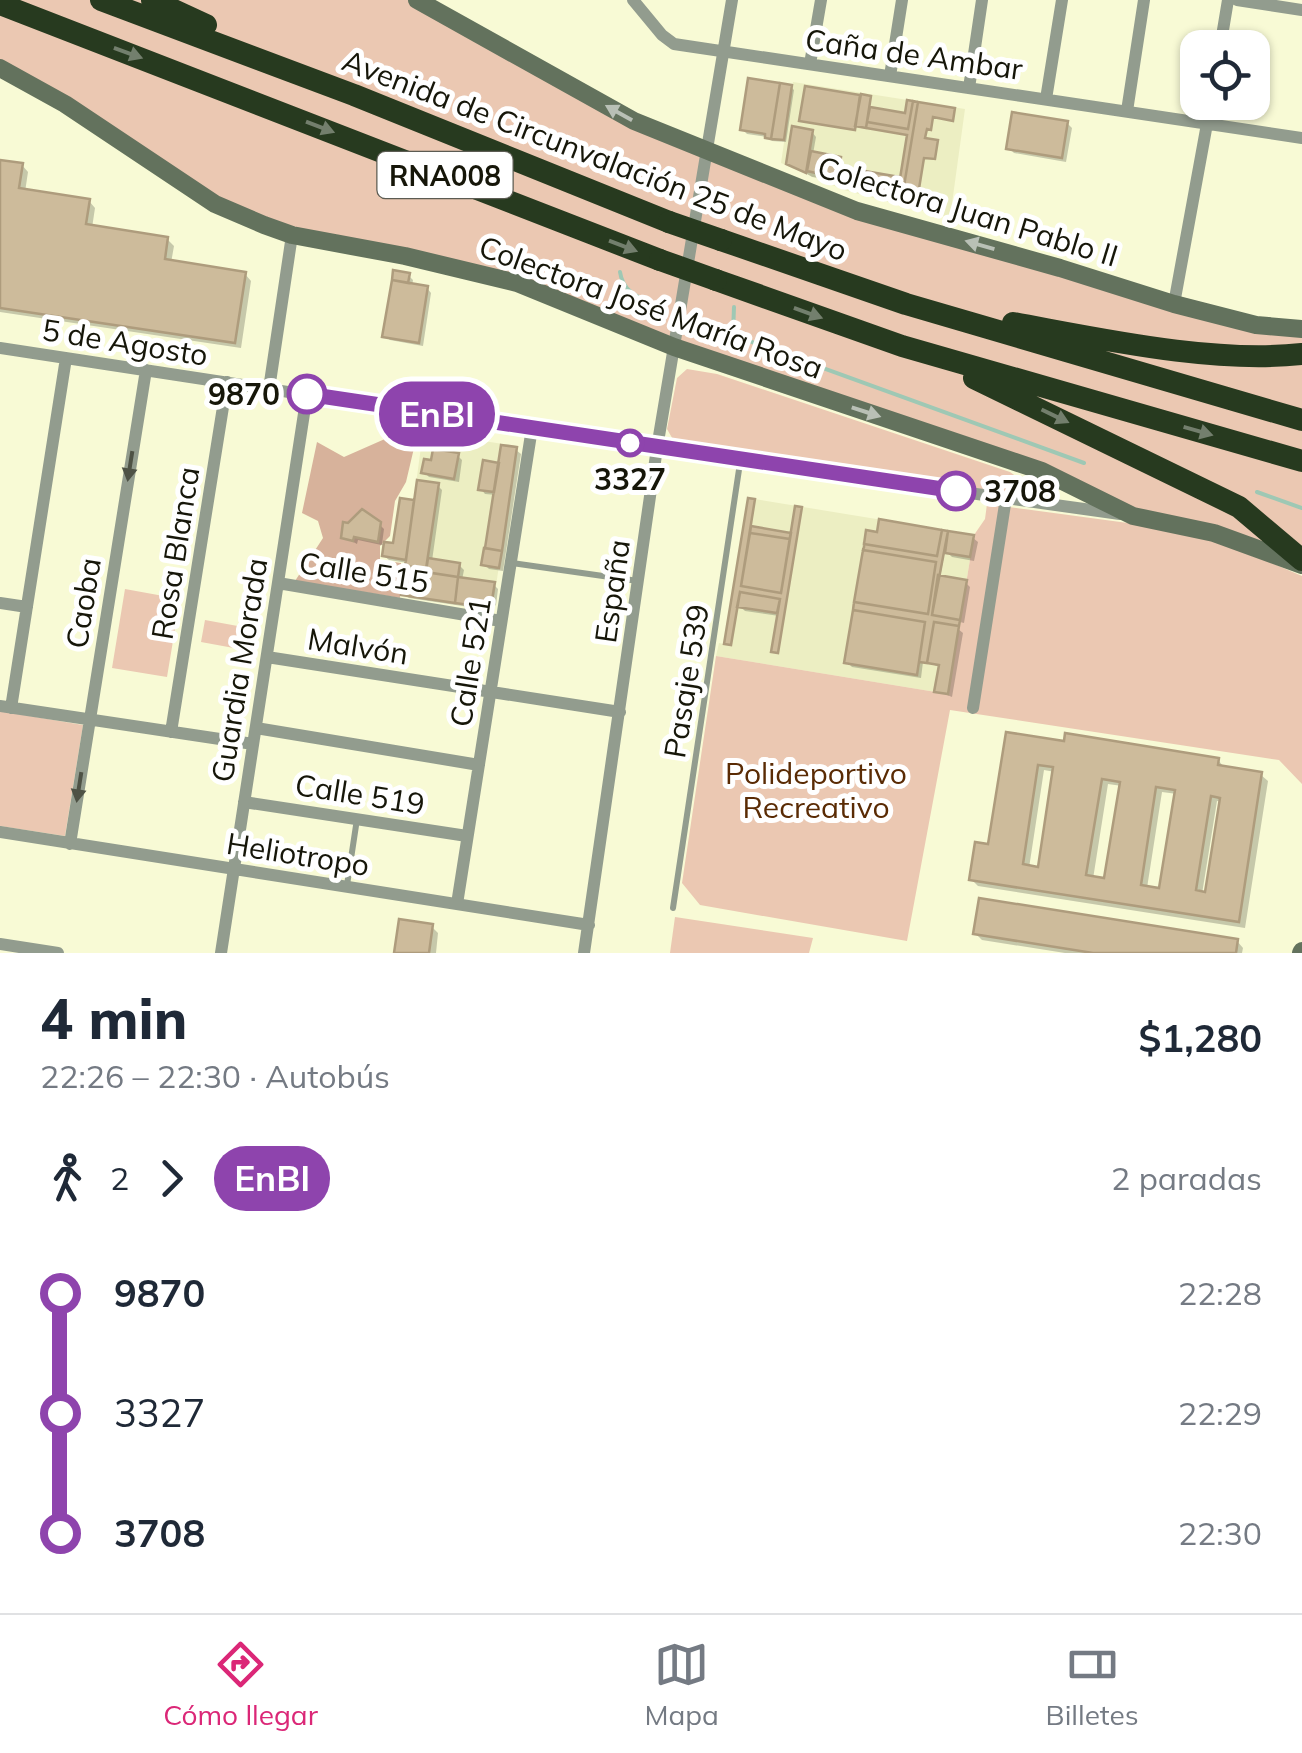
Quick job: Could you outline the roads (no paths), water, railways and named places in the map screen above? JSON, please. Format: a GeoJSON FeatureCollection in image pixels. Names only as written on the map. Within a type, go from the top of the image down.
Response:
{"type":"FeatureCollection","features":[{"type":"Feature","properties":{"kind":"highway","name":"Avenida de Circunvalación 25 de Mayo"},"geometry":{"type":"LineString","coordinates":[[101,0],[354,94],[669,222],[906,304],[1302,420]]}},
{"type":"Feature","properties":{"kind":"highway"},"geometry":{"type":"LineString","coordinates":[[152,0],[354,94]]}},
{"type":"Feature","properties":{"kind":"highway","name":"RNA008"},"geometry":{"type":"LineString","coordinates":[[0,7],[230,91],[660,260],[902,346],[1302,461]]}},
{"type":"Feature","properties":{"kind":"highway"},"geometry":{"type":"LineString","coordinates":[[906,304],[1215,355],[1266,358],[1302,354]]}},
{"type":"Feature","properties":{"kind":"highway"},"geometry":{"type":"LineString","coordinates":[[902,346],[1037,407],[1238,507],[1302,563]]}},
{"type":"Feature","properties":{"kind":"main road","name":"Colectora Juan Pablo II"},"geometry":{"type":"LineString","coordinates":[[417,0],[634,121],[857,211],[1174,304],[1256,325],[1302,330]]}},
{"type":"Feature","properties":{"kind":"main road","name":"Colectora José María Rosa"},"geometry":{"type":"LineString","coordinates":[[0,68],[65,104],[215,204],[292,235],[406,256],[518,283],[674,348],[1042,471],[1133,516],[1214,534],[1302,563]]}},
{"type":"Feature","properties":{"kind":"street","name":"Caña de Ambar"},"geometry":{"type":"LineString","coordinates":[[633,0],[668,42],[1302,138]]}},
{"type":"Feature","properties":{"kind":"street","name":"España"},"geometry":{"type":"LineString","coordinates":[[584,953],[657,448],[732,0]]}},
{"type":"Feature","properties":{"kind":"street"},"geometry":{"type":"LineString","coordinates":[[810,64],[821,0]]}},
{"type":"Feature","properties":{"kind":"street"},"geometry":{"type":"LineString","coordinates":[[890,76],[902,0]]}},
{"type":"Feature","properties":{"kind":"street"},"geometry":{"type":"LineString","coordinates":[[970,88],[982,0]]}},
{"type":"Feature","properties":{"kind":"street"},"geometry":{"type":"LineString","coordinates":[[1046,99],[1062,0]]}},
{"type":"Feature","properties":{"kind":"street"},"geometry":{"type":"LineString","coordinates":[[1126,111],[1144,0]]}},
{"type":"Feature","properties":{"kind":"street"},"geometry":{"type":"LineString","coordinates":[[1223,30],[1228,0]]}},
{"type":"Feature","properties":{"kind":"street"},"geometry":{"type":"LineString","coordinates":[[1237,0],[1302,10]]}},
{"type":"Feature","properties":{"kind":"street"},"geometry":{"type":"LineString","coordinates":[[1174,304],[1208,120]]}},
{"type":"Feature","properties":{"kind":"street"},"geometry":{"type":"LineString","coordinates":[[269,388],[292,235]]}},
{"type":"Feature","properties":{"kind":"street","name":"5 de Agosto"},"geometry":{"type":"LineString","coordinates":[[0,348],[740,461],[1133,516]]}},
{"type":"Feature","properties":{"kind":"street"},"geometry":{"type":"LineString","coordinates":[[66,358],[27,608],[6,707],[253,744]]}},
{"type":"Feature","properties":{"kind":"street","name":"Caoba"},"geometry":{"type":"LineString","coordinates":[[70,844],[146,370]]}},
{"type":"Feature","properties":{"kind":"street","name":"Rosa Blanca"},"geometry":{"type":"LineString","coordinates":[[171,732],[227,382]]}},
{"type":"Feature","properties":{"kind":"street","name":"Guardia Morada"},"geometry":{"type":"LineString","coordinates":[[221,953],[307,394]]}},
{"type":"Feature","properties":{"kind":"street","name":"Calle 521"},"geometry":{"type":"LineString","coordinates":[[457,904],[532,428]]}},
{"type":"Feature","properties":{"kind":"street"},"geometry":{"type":"LineString","coordinates":[[974,708],[1006,498]]}},
{"type":"Feature","properties":{"kind":"street","name":"Calle 515"},"geometry":{"type":"LineString","coordinates":[[278,583],[502,620]]}},
{"type":"Feature","properties":{"kind":"street"},"geometry":{"type":"LineString","coordinates":[[0,603],[27,608]]}},
{"type":"Feature","properties":{"kind":"street","name":"Malvón"},"geometry":{"type":"LineString","coordinates":[[266,657],[620,712]]}},
{"type":"Feature","properties":{"kind":"street"},"geometry":{"type":"LineString","coordinates":[[256,728],[479,764]]}},
{"type":"Feature","properties":{"kind":"street","name":"Calle 519"},"geometry":{"type":"LineString","coordinates":[[244,802],[468,836]]}},
{"type":"Feature","properties":{"kind":"street","name":"Heliotropo"},"geometry":{"type":"LineString","coordinates":[[0,832],[588,925]]}},
{"type":"Feature","properties":{"kind":"street"},"geometry":{"type":"LineString","coordinates":[[0,944],[58,953]]}},
{"type":"Feature","properties":{"kind":"lane","name":"Pasaje 539"},"geometry":{"type":"LineString","coordinates":[[673,908],[740,461]]}},
{"type":"Feature","properties":{"kind":"lane"},"geometry":{"type":"LineString","coordinates":[[510,563],[639,581]]}},
{"type":"Feature","properties":{"kind":"lane"},"geometry":{"type":"LineString","coordinates":[[347,886],[357,819]]}},
{"type":"Feature","properties":{"kind":"waterway"},"geometry":{"type":"LineString","coordinates":[[620,272],[629,290],[658,307]]}},
{"type":"Feature","properties":{"kind":"waterway"},"geometry":{"type":"LineString","coordinates":[[733,334],[734,307]]}},
{"type":"Feature","properties":{"kind":"waterway"},"geometry":{"type":"LineString","coordinates":[[694,321],[1084,463]]}},
{"type":"Feature","properties":{"kind":"waterway"},"geometry":{"type":"LineString","coordinates":[[1257,492],[1302,508]]}},
{"type":"Feature","properties":{"kind":"place","name":"9870"},"geometry":{"type":"Point","coordinates":[307,394]}},
{"type":"Feature","properties":{"kind":"place","name":"3327"},"geometry":{"type":"Point","coordinates":[630,443]}},
{"type":"Feature","properties":{"kind":"place","name":"3708"},"geometry":{"type":"Point","coordinates":[956,491]}},
{"type":"Feature","properties":{"kind":"park label","name":"Polideportivo Recreativo"},"geometry":{"type":"Point","coordinates":[816,790]}}]}
